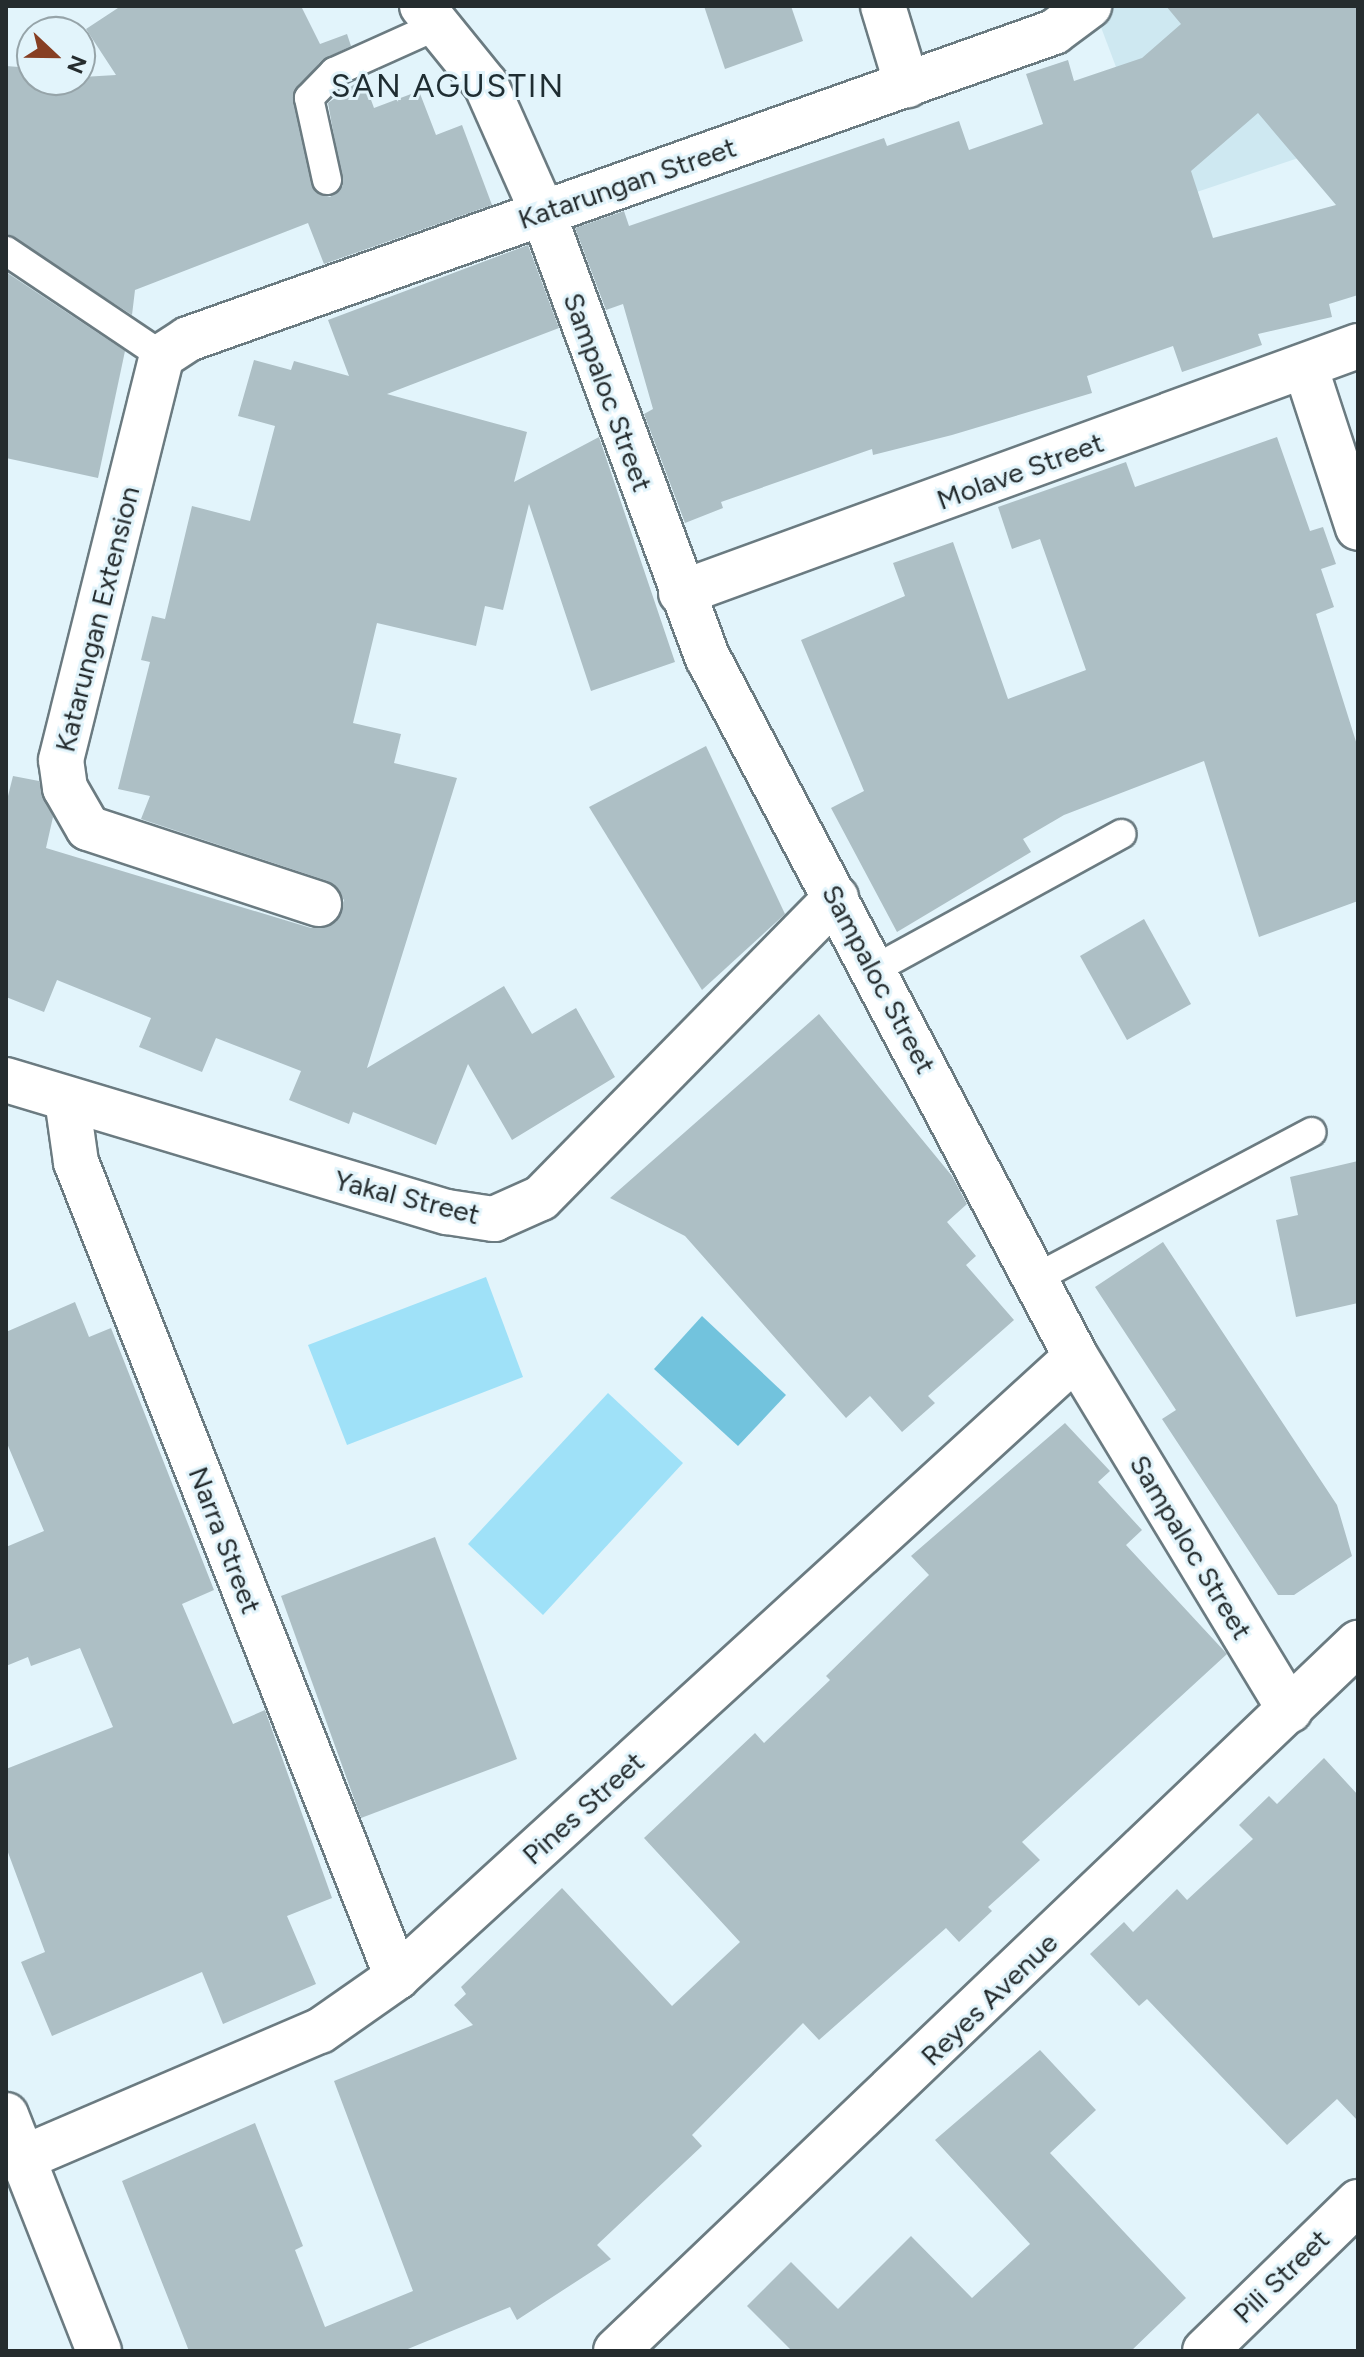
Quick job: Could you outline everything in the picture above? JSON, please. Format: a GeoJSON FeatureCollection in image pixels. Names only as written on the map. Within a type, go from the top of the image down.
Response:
{"type":"FeatureCollection","features":[{"type":"Feature","properties":{"kind":"street"},"geometry":{"type":"LineString","coordinates":[[883,6],[907,85]]}},
{"type":"Feature","properties":{"kind":"street","name":"Katarungan Street"},"geometry":{"type":"LineString","coordinates":[[162,356],[188,339],[1054,32],[1089,6]]}},
{"type":"Feature","properties":{"kind":"street","name":"Sampaloc Street"},"geometry":{"type":"LineString","coordinates":[[432,15],[486,85],[543,213],[681,593],[708,658],[875,969],[1076,1357],[1290,1710]]}},
{"type":"Feature","properties":{"kind":"street","name":"Molave Street"},"geometry":{"type":"LineString","coordinates":[[681,593],[1306,369],[1358,346]]}},
{"type":"Feature","properties":{"kind":"street","name":"Katarungan Extension"},"geometry":{"type":"LineString","coordinates":[[162,356],[61,760],[65,788],[88,828],[319,904]]}},
{"type":"Feature","properties":{"kind":"street"},"geometry":{"type":"LineString","coordinates":[[1306,369],[1358,528]]}},
{"type":"Feature","properties":{"kind":"street","name":"Yakal Street"},"geometry":{"type":"LineString","coordinates":[[6,1080],[447,1212],[494,1219],[541,1198],[836,898]]}},
{"type":"Feature","properties":{"kind":"street","name":"Narra Street"},"geometry":{"type":"LineString","coordinates":[[67,1099],[76,1162],[397,1977]]}},
{"type":"Feature","properties":{"kind":"street","name":"Pines Street"},"geometry":{"type":"LineString","coordinates":[[23,2158],[320,2031],[397,1977],[1076,1357]]}},
{"type":"Feature","properties":{"kind":"street","name":"Reyes Avenue"},"geometry":{"type":"LineString","coordinates":[[616,2351],[1358,1643]]}},
{"type":"Feature","properties":{"kind":"street"},"geometry":{"type":"LineString","coordinates":[[6,2115],[99,2351]]}},
{"type":"Feature","properties":{"kind":"street","name":"Pili Street"},"geometry":{"type":"LineString","coordinates":[[1205,2351],[1358,2202]]}},
{"type":"Feature","properties":{"kind":"lane"},"geometry":{"type":"LineString","coordinates":[[327,180],[309,98],[334,72],[432,15]]}},
{"type":"Feature","properties":{"kind":"lane"},"geometry":{"type":"LineString","coordinates":[[6,251],[162,356]]}},
{"type":"Feature","properties":{"kind":"lane"},"geometry":{"type":"LineString","coordinates":[[875,969],[1122,834]]}},
{"type":"Feature","properties":{"kind":"lane"},"geometry":{"type":"LineString","coordinates":[[1034,1279],[1312,1132]]}},
{"type":"Feature","properties":{"kind":"shaded area"},"geometry":{"type":"Polygon","coordinates":[[[1093,6],[1358,6],[1358,138],[1167,202],[1093,6]]]}},
{"type":"Feature","properties":{"kind":"shaded area"},"geometry":{"type":"Polygon","coordinates":[[[486,1277],[523,1377],[347,1445],[308,1345],[486,1277]]]}},
{"type":"Feature","properties":{"kind":"shaded area"},"geometry":{"type":"Polygon","coordinates":[[[702,1316],[786,1395],[738,1446],[654,1369],[702,1316]]]}},
{"type":"Feature","properties":{"kind":"shaded area"},"geometry":{"type":"Polygon","coordinates":[[[608,1393],[683,1463],[543,1615],[468,1544],[608,1393]]]}},
{"type":"Feature","properties":{"kind":"building"},"geometry":{"type":"Polygon","coordinates":[[[121,6],[301,6],[320,44],[347,34],[351,46],[322,60],[293,94],[315,192],[330,197],[343,186],[328,103],[363,78],[374,108],[419,91],[436,135],[462,125],[492,205],[324,264],[308,223],[135,290],[132,315],[6,234],[6,66],[16,67],[16,96],[96,96],[96,76],[116,75],[96,44],[96,22],[121,6]]]}},
{"type":"Feature","properties":{"kind":"building"},"geometry":{"type":"Polygon","coordinates":[[[704,6],[791,6],[803,41],[725,69],[704,6]]]}},
{"type":"Feature","properties":{"kind":"building"},"geometry":{"type":"Polygon","coordinates":[[[1166,6],[1358,6],[1358,295],[1329,304],[1332,317],[1258,334],[1262,345],[1182,372],[1173,346],[1087,376],[1092,393],[952,435],[873,455],[872,449],[721,502],[723,508],[685,523],[644,414],[653,409],[623,304],[606,310],[575,228],[624,211],[629,226],[884,138],[887,146],[959,121],[969,150],[1043,124],[1026,74],[1068,60],[1074,81],[1142,58],[1181,24],[1166,6]],[[1258,113],[1191,171],[1213,238],[1336,205],[1258,113]]]}},
{"type":"Feature","properties":{"kind":"building"},"geometry":{"type":"Polygon","coordinates":[[[528,245],[559,328],[387,394],[527,432],[514,482],[599,437],[675,662],[591,691],[529,504],[503,610],[485,606],[476,646],[377,623],[353,723],[401,734],[394,763],[457,778],[367,1068],[504,986],[532,1034],[576,1008],[615,1077],[512,1140],[468,1064],[436,1145],[353,1112],[349,1124],[289,1100],[301,1071],[216,1038],[202,1072],[139,1047],[151,1018],[57,980],[44,1012],[6,997],[6,804],[13,776],[39,781],[53,817],[46,848],[311,928],[336,922],[344,900],[328,881],[141,819],[150,796],[118,789],[150,662],[141,660],[152,616],[165,619],[192,506],[250,521],[275,426],[238,416],[254,360],[291,370],[294,361],[349,376],[328,320],[528,245]]]}},
{"type":"Feature","properties":{"kind":"building"},"geometry":{"type":"Polygon","coordinates":[[[6,272],[125,351],[98,478],[6,458],[6,272]]]}},
{"type":"Feature","properties":{"kind":"building"},"geometry":{"type":"Polygon","coordinates":[[[1277,437],[1310,531],[1323,527],[1336,564],[1321,569],[1334,607],[1316,614],[1358,748],[1358,901],[1259,937],[1204,761],[1064,815],[1023,839],[1031,852],[897,932],[831,808],[864,791],[801,640],[905,596],[893,563],[953,542],[1008,699],[1086,670],[1040,539],[1012,549],[998,507],[1126,462],[1135,487],[1277,437]]]}},
{"type":"Feature","properties":{"kind":"building"},"geometry":{"type":"Polygon","coordinates":[[[706,746],[785,914],[702,990],[589,807],[706,746]]]}},
{"type":"Feature","properties":{"kind":"building"},"geometry":{"type":"Polygon","coordinates":[[[1144,919],[1191,1004],[1127,1040],[1080,956],[1144,919]]]}},
{"type":"Feature","properties":{"kind":"building"},"geometry":{"type":"Polygon","coordinates":[[[819,1014],[952,1176],[967,1204],[947,1222],[976,1256],[966,1265],[1014,1320],[928,1396],[935,1403],[902,1432],[870,1396],[846,1418],[685,1236],[610,1198],[819,1014]]]}},
{"type":"Feature","properties":{"kind":"building"},"geometry":{"type":"Polygon","coordinates":[[[1358,1161],[1358,1303],[1296,1317],[1276,1220],[1298,1215],[1290,1177],[1358,1161]]]}},
{"type":"Feature","properties":{"kind":"building"},"geometry":{"type":"Polygon","coordinates":[[[1163,1242],[1337,1505],[1352,1556],[1294,1595],[1278,1595],[1162,1419],[1176,1410],[1095,1287],[1163,1242]]]}},
{"type":"Feature","properties":{"kind":"building"},"geometry":{"type":"Polygon","coordinates":[[[75,1302],[89,1337],[111,1328],[214,1590],[182,1604],[233,1724],[265,1710],[332,1898],[287,1916],[316,1984],[223,2024],[202,1972],[52,2036],[21,1962],[45,1952],[6,1847],[6,1769],[113,1727],[80,1648],[31,1666],[28,1657],[6,1666],[6,1547],[44,1531],[6,1441],[6,1332],[75,1302]]]}},
{"type":"Feature","properties":{"kind":"building"},"geometry":{"type":"Polygon","coordinates":[[[1065,1423],[1110,1471],[1098,1482],[1142,1530],[1126,1545],[1227,1654],[1022,1842],[1040,1860],[988,1907],[992,1911],[959,1942],[946,1928],[819,2040],[803,2023],[692,2135],[702,2146],[597,2245],[611,2259],[517,2320],[510,2307],[403,2351],[189,2351],[122,2181],[255,2123],[303,2246],[295,2250],[325,2327],[413,2291],[334,2081],[473,2025],[454,2005],[466,1994],[461,1987],[562,1888],[672,2006],[740,1942],[644,1838],[755,1733],[764,1743],[830,1680],[826,1676],[929,1575],[911,1556],[1065,1423]]]}},
{"type":"Feature","properties":{"kind":"building"},"geometry":{"type":"Polygon","coordinates":[[[435,1537],[517,1759],[361,1818],[281,1596],[435,1537]]]}},
{"type":"Feature","properties":{"kind":"building"},"geometry":{"type":"Polygon","coordinates":[[[1324,1758],[1358,1795],[1358,2121],[1337,2099],[1287,2145],[1147,1999],[1139,2006],[1090,1954],[1124,1922],[1133,1932],[1177,1889],[1187,1900],[1253,1839],[1239,1825],[1269,1796],[1277,1804],[1324,1758]]]}},
{"type":"Feature","properties":{"kind":"building"},"geometry":{"type":"Polygon","coordinates":[[[1040,2050],[1096,2110],[1050,2153],[1186,2298],[1131,2351],[792,2351],[747,2306],[791,2262],[838,2309],[911,2236],[972,2298],[1030,2244],[935,2140],[1040,2050]]]}},
{"type":"Feature","properties":{"kind":"district","name":"SAN AGUSTIN"},"geometry":{"type":"Point","coordinates":[448,86]}}]}
